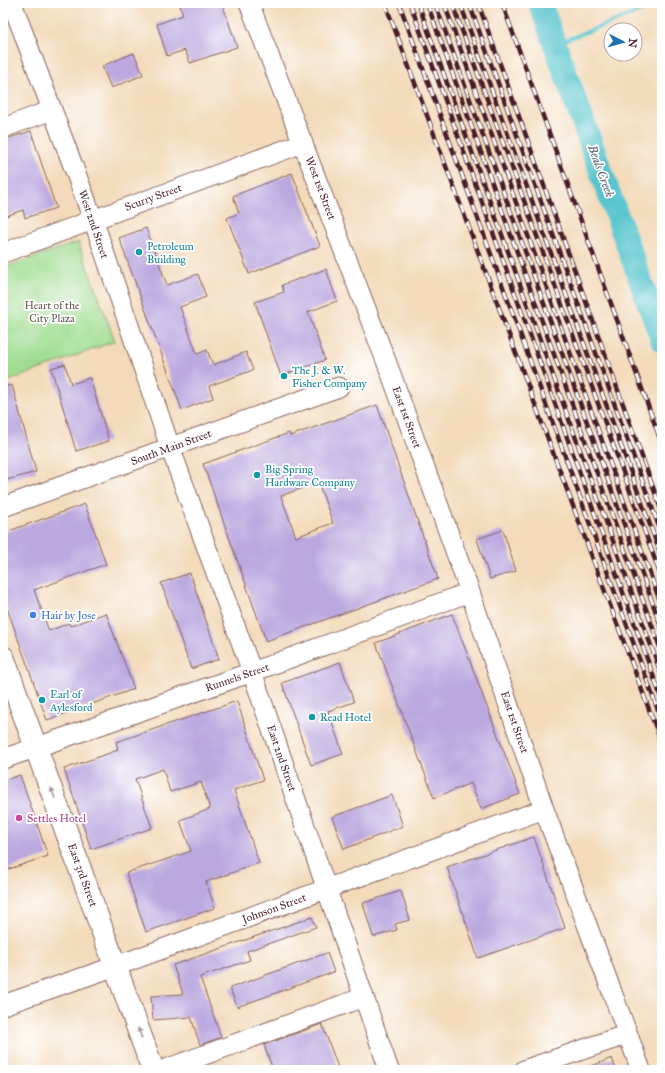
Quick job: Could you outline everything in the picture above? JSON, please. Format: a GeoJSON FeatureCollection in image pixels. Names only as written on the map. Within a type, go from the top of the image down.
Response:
{"type":"FeatureCollection","features":[{"type":"Feature","properties":{"kind":"main road"},"geometry":{"type":"LineString","coordinates":[[3,5],[11,3]]}},
{"type":"Feature","properties":{"kind":"main road","name":"East 3rd Street"},"geometry":{"type":"LineString","coordinates":[[3,657],[37,747],[153,1070]]}},
{"type":"Feature","properties":{"kind":"street","name":"West 2nd Street"},"geometry":{"type":"LineString","coordinates":[[11,3],[93,219],[170,447]]}},
{"type":"Feature","properties":{"kind":"street","name":"West 1st Street"},"geometry":{"type":"LineString","coordinates":[[249,3],[391,374]]}},
{"type":"Feature","properties":{"kind":"street"},"geometry":{"type":"LineString","coordinates":[[3,128],[52,110]]}},
{"type":"Feature","properties":{"kind":"street","name":"Scurry Street"},"geometry":{"type":"LineString","coordinates":[[3,253],[303,142]]}},
{"type":"Feature","properties":{"kind":"street","name":"East 1st Street"},"geometry":{"type":"LineString","coordinates":[[391,374],[470,592],[544,809],[641,1070]]}},
{"type":"Feature","properties":{"kind":"street","name":"South Main Street"},"geometry":{"type":"LineString","coordinates":[[3,507],[339,387]]}},
{"type":"Feature","properties":{"kind":"street","name":"East 2nd Street"},"geometry":{"type":"LineString","coordinates":[[170,447],[252,672],[389,1070]]}},
{"type":"Feature","properties":{"kind":"street","name":"Runnels Street"},"geometry":{"type":"LineString","coordinates":[[3,759],[252,672],[470,592]]}},
{"type":"Feature","properties":{"kind":"street","name":"Johnson Street"},"geometry":{"type":"LineString","coordinates":[[3,1005],[116,966],[544,809]]}},
{"type":"Feature","properties":{"kind":"street"},"geometry":{"type":"LineString","coordinates":[[163,1070],[364,997]]}},
{"type":"Feature","properties":{"kind":"street"},"geometry":{"type":"LineString","coordinates":[[524,1070],[628,1034]]}},
{"type":"Feature","properties":{"kind":"green space","name":"Heart of the City Plaza"},"geometry":{"type":"Polygon","coordinates":[[[78,242],[115,341],[3,383],[3,268],[78,242]]]}},
{"type":"Feature","properties":{"kind":"building"},"geometry":{"type":"Polygon","coordinates":[[[179,3],[222,3],[237,47],[190,63],[185,50],[167,56],[157,24],[183,15],[179,3]]]}},
{"type":"Feature","properties":{"kind":"building"},"geometry":{"type":"Polygon","coordinates":[[[134,53],[143,75],[111,88],[102,66],[134,53]]]}},
{"type":"Feature","properties":{"kind":"building"},"geometry":{"type":"Polygon","coordinates":[[[31,131],[56,208],[25,218],[23,210],[3,217],[3,140],[31,131]]]}},
{"type":"Feature","properties":{"kind":"building"},"geometry":{"type":"Polygon","coordinates":[[[292,173],[320,246],[249,274],[227,218],[239,213],[233,196],[292,173]]]}},
{"type":"Feature","properties":{"kind":"building"},"geometry":{"type":"Polygon","coordinates":[[[146,228],[167,285],[198,274],[206,297],[180,307],[197,354],[207,350],[213,365],[246,352],[253,370],[209,386],[213,398],[182,410],[119,238],[146,228]]]}},
{"type":"Feature","properties":{"kind":"building"},"geometry":{"type":"Polygon","coordinates":[[[326,269],[337,301],[308,312],[325,360],[281,376],[255,302],[284,292],[282,285],[326,269]]]}},
{"type":"Feature","properties":{"kind":"building"},"geometry":{"type":"Polygon","coordinates":[[[65,364],[71,384],[90,378],[109,441],[76,451],[51,368],[65,364]]]}},
{"type":"Feature","properties":{"kind":"building"},"geometry":{"type":"Polygon","coordinates":[[[12,385],[36,472],[3,481],[3,387],[12,385]]]}},
{"type":"Feature","properties":{"kind":"building"},"geometry":{"type":"Polygon","coordinates":[[[377,405],[438,579],[266,641],[203,464],[289,433],[290,436],[377,405]],[[318,482],[281,496],[296,537],[333,523],[318,482]]]}},
{"type":"Feature","properties":{"kind":"building"},"geometry":{"type":"Polygon","coordinates":[[[85,504],[106,564],[34,590],[49,631],[69,623],[70,626],[106,613],[134,689],[47,720],[3,597],[3,533],[85,504]]]}},
{"type":"Feature","properties":{"kind":"building"},"geometry":{"type":"Polygon","coordinates":[[[503,530],[516,571],[490,579],[477,539],[503,530]]]}},
{"type":"Feature","properties":{"kind":"building"},"geometry":{"type":"Polygon","coordinates":[[[190,573],[219,659],[191,669],[161,583],[190,573]]]}},
{"type":"Feature","properties":{"kind":"building"},"geometry":{"type":"Polygon","coordinates":[[[452,614],[520,794],[481,809],[471,783],[434,798],[376,643],[452,614]]]}},
{"type":"Feature","properties":{"kind":"building","name":"Read Hotel"},"geometry":{"type":"Polygon","coordinates":[[[340,662],[354,702],[328,711],[343,754],[311,765],[282,683],[340,662]]]}},
{"type":"Feature","properties":{"kind":"building"},"geometry":{"type":"Polygon","coordinates":[[[237,701],[263,780],[234,790],[259,863],[206,882],[215,908],[146,932],[126,873],[191,851],[180,820],[210,809],[201,782],[170,792],[163,769],[135,779],[152,828],[91,849],[64,769],[118,750],[116,742],[237,701]]]}},
{"type":"Feature","properties":{"kind":"building","name":"Settles Hotel"},"geometry":{"type":"Polygon","coordinates":[[[20,775],[48,856],[3,871],[3,781],[20,775]]]}},
{"type":"Feature","properties":{"kind":"building"},"geometry":{"type":"Polygon","coordinates":[[[392,795],[403,826],[344,849],[332,817],[392,795]]]}},
{"type":"Feature","properties":{"kind":"building"},"geometry":{"type":"Polygon","coordinates":[[[534,837],[565,928],[478,958],[447,867],[534,837]]]}},
{"type":"Feature","properties":{"kind":"building"},"geometry":{"type":"Polygon","coordinates":[[[401,891],[410,920],[395,924],[397,930],[373,937],[363,903],[401,891]]]}},
{"type":"Feature","properties":{"kind":"building"},"geometry":{"type":"Polygon","coordinates":[[[312,917],[316,927],[247,951],[250,960],[200,977],[221,1037],[200,1045],[191,1017],[153,1020],[151,996],[183,994],[173,965],[312,917]]]}},
{"type":"Feature","properties":{"kind":"building"},"geometry":{"type":"Polygon","coordinates":[[[327,953],[334,972],[237,1007],[230,988],[327,953]]]}},
{"type":"Feature","properties":{"kind":"building"},"geometry":{"type":"Polygon","coordinates":[[[322,1024],[339,1070],[273,1070],[264,1045],[322,1024]]]}},
{"type":"Feature","properties":{"kind":"building"},"geometry":{"type":"Polygon","coordinates":[[[612,1058],[616,1070],[584,1070],[584,1069],[612,1058]]]}},
{"type":"Feature","properties":{"kind":"waterway","name":"Beals Creek"},"geometry":{"type":"LineString","coordinates":[[540,3],[662,340]]}},
{"type":"Feature","properties":{"kind":"waterway"},"geometry":{"type":"LineString","coordinates":[[555,44],[662,3]]}},
{"type":"Feature","properties":{"kind":"railway"},"geometry":{"type":"LineString","coordinates":[[385,3],[662,744]]}},
{"type":"Feature","properties":{"kind":"railway"},"geometry":{"type":"LineString","coordinates":[[399,3],[662,721]]}},
{"type":"Feature","properties":{"kind":"railway"},"geometry":{"type":"LineString","coordinates":[[410,3],[662,700]]}},
{"type":"Feature","properties":{"kind":"railway"},"geometry":{"type":"LineString","coordinates":[[418,3],[662,676]]}},
{"type":"Feature","properties":{"kind":"railway"},"geometry":{"type":"LineString","coordinates":[[427,3],[662,653]]}},
{"type":"Feature","properties":{"kind":"railway"},"geometry":{"type":"LineString","coordinates":[[435,3],[662,629]]}},
{"type":"Feature","properties":{"kind":"railway"},"geometry":{"type":"LineString","coordinates":[[444,3],[662,607]]}},
{"type":"Feature","properties":{"kind":"railway"},"geometry":{"type":"LineString","coordinates":[[452,3],[662,579]]}},
{"type":"Feature","properties":{"kind":"railway"},"geometry":{"type":"LineString","coordinates":[[460,3],[662,558]]}},
{"type":"Feature","properties":{"kind":"railway"},"geometry":{"type":"LineString","coordinates":[[469,3],[662,535]]}},
{"type":"Feature","properties":{"kind":"railway"},"geometry":{"type":"LineString","coordinates":[[478,3],[662,512]]}},
{"type":"Feature","properties":{"kind":"railway"},"geometry":{"type":"LineString","coordinates":[[502,3],[662,444]]}},
{"type":"Feature","properties":{"kind":"place","name":"Petroleum Building"},"geometry":{"type":"Point","coordinates":[139,252]}},
{"type":"Feature","properties":{"kind":"place","name":"The J. & W. Fisher Company"},"geometry":{"type":"Point","coordinates":[284,376]}},
{"type":"Feature","properties":{"kind":"place","name":"Big Spring Hardware Company"},"geometry":{"type":"Point","coordinates":[257,475]}},
{"type":"Feature","properties":{"kind":"place","name":"Hair by Jose"},"geometry":{"type":"Point","coordinates":[33,615]}},
{"type":"Feature","properties":{"kind":"place","name":"Earl of Aylesford"},"geometry":{"type":"Point","coordinates":[42,700]}},
{"type":"Feature","properties":{"kind":"place","name":"Read Hotel"},"geometry":{"type":"Point","coordinates":[312,717]}},
{"type":"Feature","properties":{"kind":"place","name":"Settles Hotel"},"geometry":{"type":"Point","coordinates":[19,818]}}]}
